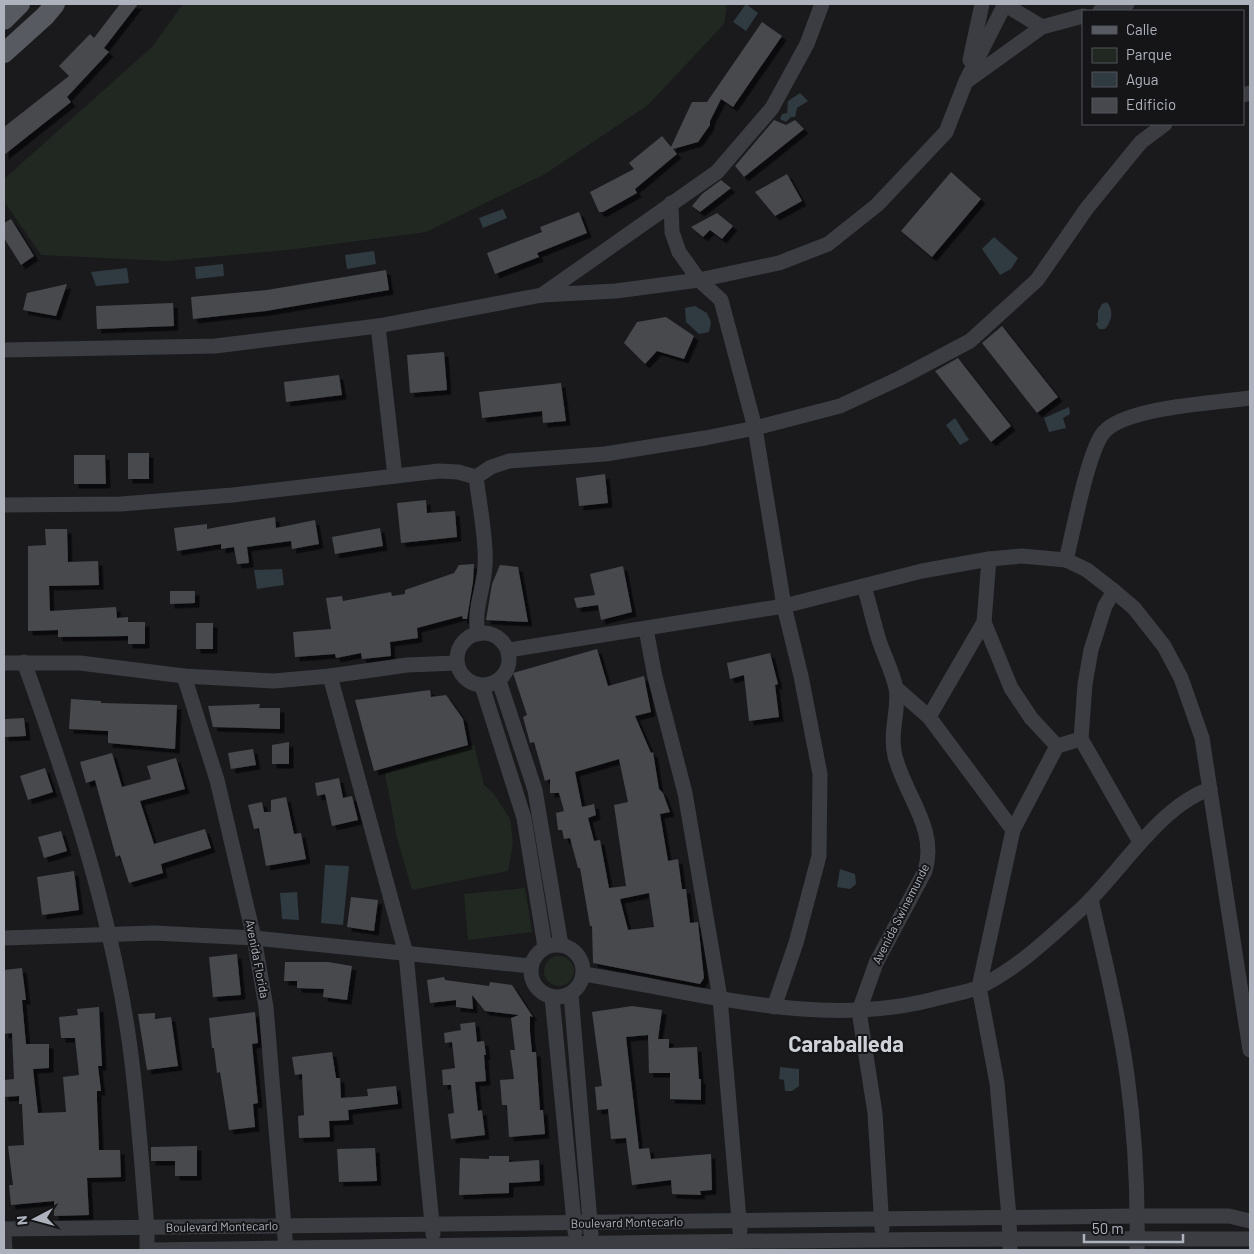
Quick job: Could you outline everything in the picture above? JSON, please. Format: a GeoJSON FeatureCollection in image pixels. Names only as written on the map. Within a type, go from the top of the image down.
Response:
{"type":"FeatureCollection","features":[{"type":"Feature","properties":{"kind":"main road"},"geometry":{"type":"LineString","coordinates":[[4,20],[20,4]]}},
{"type":"Feature","properties":{"kind":"main road"},"geometry":{"type":"LineString","coordinates":[[4,54],[45,16],[55,4]]}},
{"type":"Feature","properties":{"kind":"street"},"geometry":{"type":"LineString","coordinates":[[542,295],[716,172],[772,108],[807,44],[822,4]]}},
{"type":"Feature","properties":{"kind":"street"},"geometry":{"type":"LineString","coordinates":[[966,82],[982,4]]}},
{"type":"Feature","properties":{"kind":"street"},"geometry":{"type":"LineString","coordinates":[[4,350],[215,346],[378,326],[542,295],[616,291],[699,280],[779,263],[828,244],[877,205],[946,132],[966,82],[1004,4],[1042,27]]}},
{"type":"Feature","properties":{"kind":"street"},"geometry":{"type":"LineString","coordinates":[[1104,10],[1127,4]]}},
{"type":"Feature","properties":{"kind":"street"},"geometry":{"type":"LineString","coordinates":[[966,82],[1042,27],[1082,16]]}},
{"type":"Feature","properties":{"kind":"street"},"geometry":{"type":"LineString","coordinates":[[4,505],[121,504],[233,495],[439,472],[458,472],[476,477],[491,467],[509,462],[605,454],[705,438],[755,428],[840,406],[900,378],[970,341],[1038,280],[1087,208],[1141,142],[1164,125]]}},
{"type":"Feature","properties":{"kind":"street"},"geometry":{"type":"LineString","coordinates":[[671,203],[672,232],[679,252],[699,280],[721,300],[755,428],[784,606],[801,676],[820,774],[819,856],[796,943],[774,1007]]}},
{"type":"Feature","properties":{"kind":"street"},"geometry":{"type":"LineString","coordinates":[[378,326],[395,476]]}},
{"type":"Feature","properties":{"kind":"street"},"geometry":{"type":"LineString","coordinates":[[1066,560],[1092,455],[1103,432],[1117,421],[1140,414],[1250,398]]}},
{"type":"Feature","properties":{"kind":"street"},"geometry":{"type":"LineString","coordinates":[[476,477],[486,564],[477,606],[478,634]]}},
{"type":"Feature","properties":{"kind":"street"},"geometry":{"type":"LineString","coordinates":[[508,650],[784,606],[922,571],[989,559],[1022,556],[1066,560],[1087,570],[1134,608],[1164,646],[1181,678],[1202,738],[1250,1050]]}},
{"type":"Feature","properties":{"kind":"street"},"geometry":{"type":"LineString","coordinates":[[929,717],[984,622],[989,559]]}},
{"type":"Feature","properties":{"kind":"street","name":"Avenida Swinemunde"},"geometry":{"type":"LineString","coordinates":[[864,586],[878,637],[897,689],[893,731],[894,753],[900,773],[929,838],[930,856],[925,871],[876,963],[860,1011],[875,1114],[883,1245]]}},
{"type":"Feature","properties":{"kind":"street"},"geometry":{"type":"LineString","coordinates":[[1114,590],[1105,606],[1092,650],[1085,684],[1081,739],[1140,842]]}},
{"type":"Feature","properties":{"kind":"street"},"geometry":{"type":"LineString","coordinates":[[984,622],[1011,688],[1031,718],[1057,746]]}},
{"type":"Feature","properties":{"kind":"street"},"geometry":{"type":"LineString","coordinates":[[646,629],[655,677],[692,825],[720,998],[741,1246]]}},
{"type":"Feature","properties":{"kind":"street"},"geometry":{"type":"LineString","coordinates":[[478,634],[496,637],[508,650],[509,662],[506,672],[499,681],[482,686],[466,679],[457,664],[458,653],[462,644],[469,637],[478,634]]}},
{"type":"Feature","properties":{"kind":"street"},"geometry":{"type":"LineString","coordinates":[[4,664],[24,662],[80,663],[184,676],[274,681],[330,676],[407,665],[457,664]]}},
{"type":"Feature","properties":{"kind":"street"},"geometry":{"type":"LineString","coordinates":[[24,662],[71,796],[108,933],[130,1047],[147,1228],[147,1250]]}},
{"type":"Feature","properties":{"kind":"street","name":"Avenida Florida"},"geometry":{"type":"LineString","coordinates":[[184,676],[217,780],[254,938],[266,1007],[286,1249]]}},
{"type":"Feature","properties":{"kind":"street"},"geometry":{"type":"LineString","coordinates":[[330,676],[406,954],[433,1224],[432,1248]]}},
{"type":"Feature","properties":{"kind":"street"},"geometry":{"type":"LineString","coordinates":[[499,681],[537,798],[561,945]]}},
{"type":"Feature","properties":{"kind":"street"},"geometry":{"type":"LineString","coordinates":[[482,686],[522,810],[545,948]]}},
{"type":"Feature","properties":{"kind":"street"},"geometry":{"type":"LineString","coordinates":[[897,689],[929,717],[1013,830]]}},
{"type":"Feature","properties":{"kind":"street"},"geometry":{"type":"LineString","coordinates":[[1010,1244],[1010,1217],[997,1083],[979,987],[1013,830],[1057,746],[1081,739]]}},
{"type":"Feature","properties":{"kind":"street"},"geometry":{"type":"LineString","coordinates":[[583,974],[774,1007],[836,1012],[910,1005],[979,987],[1023,959],[1091,899],[1140,842],[1195,794],[1210,788]]}},
{"type":"Feature","properties":{"kind":"street"},"geometry":{"type":"LineString","coordinates":[[1091,899],[1115,1007],[1127,1075],[1134,1141],[1138,1244]]}},
{"type":"Feature","properties":{"kind":"street"},"geometry":{"type":"LineString","coordinates":[[4,938],[108,933],[254,938],[531,966]]}},
{"type":"Feature","properties":{"kind":"street"},"geometry":{"type":"LineString","coordinates":[[561,945],[570,948],[578,955],[582,964],[583,974],[579,986],[571,994],[562,997],[552,997],[542,993],[535,986],[531,976],[531,966],[536,955],[545,948],[561,945]]}},
{"type":"Feature","properties":{"kind":"street"},"geometry":{"type":"LineString","coordinates":[[571,994],[592,1247]]}},
{"type":"Feature","properties":{"kind":"street"},"geometry":{"type":"LineString","coordinates":[[552,997],[576,1247]]}},
{"type":"Feature","properties":{"kind":"street","name":"Boulevard Montecarlo"},"geometry":{"type":"LineString","coordinates":[[4,1231],[1010,1217],[1229,1216],[1242,1217],[1250,1221]]}},
{"type":"Feature","properties":{"kind":"street"},"geometry":{"type":"LineString","coordinates":[[4,1231],[5,1250]]}},
{"type":"Feature","properties":{"kind":"street","name":"Boulevard Montecarlo"},"geometry":{"type":"LineString","coordinates":[[151,1250],[1138,1244],[1250,1239]]}},
{"type":"Feature","properties":{"kind":"green space"},"geometry":{"type":"Polygon","coordinates":[[[183,4],[727,4],[724,24],[648,105],[545,174],[426,232],[296,249],[168,261],[41,255],[4,201],[4,179],[152,47],[183,4]]]}},
{"type":"Feature","properties":{"kind":"green space"},"geometry":{"type":"Polygon","coordinates":[[[474,745],[484,785],[494,794],[510,819],[513,842],[508,871],[412,890],[397,838],[385,773],[474,745]]]}},
{"type":"Feature","properties":{"kind":"green space"},"geometry":{"type":"Polygon","coordinates":[[[525,888],[532,932],[468,940],[464,894],[525,888]]]}},
{"type":"Feature","properties":{"kind":"green space"},"geometry":{"type":"Polygon","coordinates":[[[559,956],[570,960],[574,971],[570,982],[559,986],[548,982],[544,971],[548,960],[559,956]]]}},
{"type":"Feature","properties":{"kind":"water"},"geometry":{"type":"Polygon","coordinates":[[[746,4],[758,13],[746,31],[733,22],[746,4]]]}},
{"type":"Feature","properties":{"kind":"water"},"geometry":{"type":"Polygon","coordinates":[[[800,93],[808,101],[797,108],[795,117],[791,117],[786,122],[780,119],[782,114],[787,113],[788,101],[800,93]]]}},
{"type":"Feature","properties":{"kind":"water"},"geometry":{"type":"Polygon","coordinates":[[[503,209],[507,218],[483,228],[479,218],[503,209]]]}},
{"type":"Feature","properties":{"kind":"water"},"geometry":{"type":"Polygon","coordinates":[[[994,237],[1018,258],[1011,269],[1000,275],[982,249],[994,237]]]}},
{"type":"Feature","properties":{"kind":"water"},"geometry":{"type":"Polygon","coordinates":[[[374,251],[376,264],[347,269],[345,255],[374,251]]]}},
{"type":"Feature","properties":{"kind":"water"},"geometry":{"type":"Polygon","coordinates":[[[223,264],[224,276],[196,279],[195,267],[223,264]]]}},
{"type":"Feature","properties":{"kind":"water"},"geometry":{"type":"Polygon","coordinates":[[[127,268],[129,283],[96,286],[91,272],[127,268]]]}},
{"type":"Feature","properties":{"kind":"water"},"geometry":{"type":"Polygon","coordinates":[[[1107,302],[1111,309],[1111,319],[1105,329],[1099,329],[1096,324],[1098,322],[1098,311],[1102,304],[1107,302]]]}},
{"type":"Feature","properties":{"kind":"water"},"geometry":{"type":"Polygon","coordinates":[[[695,306],[707,313],[711,322],[709,332],[699,334],[686,322],[685,308],[695,306]]]}},
{"type":"Feature","properties":{"kind":"water"},"geometry":{"type":"Polygon","coordinates":[[[1069,407],[1070,414],[1063,418],[1066,428],[1049,432],[1044,418],[1069,407]]]}},
{"type":"Feature","properties":{"kind":"water"},"geometry":{"type":"Polygon","coordinates":[[[955,418],[969,440],[960,445],[946,425],[955,418]]]}},
{"type":"Feature","properties":{"kind":"water"},"geometry":{"type":"Polygon","coordinates":[[[282,569],[284,585],[257,589],[254,570],[282,569]]]}},
{"type":"Feature","properties":{"kind":"water"},"geometry":{"type":"Polygon","coordinates":[[[325,865],[349,866],[343,925],[321,923],[325,865]]]}},
{"type":"Feature","properties":{"kind":"water"},"geometry":{"type":"Polygon","coordinates":[[[840,869],[855,874],[856,884],[850,889],[837,887],[840,869]]]}},
{"type":"Feature","properties":{"kind":"water"},"geometry":{"type":"Polygon","coordinates":[[[297,892],[299,920],[282,919],[280,893],[297,892]]]}},
{"type":"Feature","properties":{"kind":"water"},"geometry":{"type":"Polygon","coordinates":[[[780,1067],[799,1069],[799,1086],[792,1091],[785,1091],[784,1080],[779,1079],[780,1067]]]}},
{"type":"Feature","properties":{"kind":"building"},"geometry":{"type":"Polygon","coordinates":[[[120,4],[138,4],[104,48],[109,52],[67,97],[71,102],[4,155],[4,127],[69,76],[59,66],[90,34],[94,38],[120,4]]]}},
{"type":"Feature","properties":{"kind":"building"},"geometry":{"type":"Polygon","coordinates":[[[762,22],[782,36],[733,107],[721,99],[710,121],[710,125],[698,142],[673,149],[677,154],[635,189],[637,193],[603,212],[599,212],[590,192],[634,169],[629,163],[662,136],[671,147],[692,102],[707,102],[762,22]]]}},
{"type":"Feature","properties":{"kind":"building"},"geometry":{"type":"Polygon","coordinates":[[[774,120],[786,125],[795,120],[804,129],[744,177],[735,166],[774,120]]]}},
{"type":"Feature","properties":{"kind":"building"},"geometry":{"type":"Polygon","coordinates":[[[951,172],[981,199],[932,257],[901,231],[951,172]]]}},
{"type":"Feature","properties":{"kind":"building"},"geometry":{"type":"Polygon","coordinates":[[[787,174],[802,201],[775,216],[755,192],[787,174]]]}},
{"type":"Feature","properties":{"kind":"building"},"geometry":{"type":"Polygon","coordinates":[[[721,180],[731,188],[700,212],[692,206],[702,194],[721,180]]]}},
{"type":"Feature","properties":{"kind":"building"},"geometry":{"type":"Polygon","coordinates":[[[579,212],[587,233],[537,253],[539,257],[495,274],[487,253],[542,232],[540,227],[579,212]]]}},
{"type":"Feature","properties":{"kind":"building"},"geometry":{"type":"Polygon","coordinates":[[[717,213],[733,226],[722,239],[710,230],[703,237],[691,227],[717,213]]]}},
{"type":"Feature","properties":{"kind":"building"},"geometry":{"type":"Polygon","coordinates":[[[11,219],[34,256],[21,265],[4,238],[4,223],[11,219]]]}},
{"type":"Feature","properties":{"kind":"building"},"geometry":{"type":"Polygon","coordinates":[[[386,270],[389,290],[266,311],[193,319],[191,297],[267,290],[386,270]]]}},
{"type":"Feature","properties":{"kind":"building"},"geometry":{"type":"Polygon","coordinates":[[[67,284],[56,316],[23,310],[27,293],[67,284]]]}},
{"type":"Feature","properties":{"kind":"building"},"geometry":{"type":"Polygon","coordinates":[[[173,303],[174,326],[97,329],[96,306],[173,303]]]}},
{"type":"Feature","properties":{"kind":"building"},"geometry":{"type":"Polygon","coordinates":[[[666,317],[694,336],[684,359],[657,351],[645,364],[624,343],[637,322],[666,317]]]}},
{"type":"Feature","properties":{"kind":"building"},"geometry":{"type":"Polygon","coordinates":[[[1002,326],[1058,397],[1037,413],[982,343],[1002,326]]]}},
{"type":"Feature","properties":{"kind":"building"},"geometry":{"type":"Polygon","coordinates":[[[444,352],[447,390],[410,393],[407,355],[444,352]]]}},
{"type":"Feature","properties":{"kind":"building"},"geometry":{"type":"Polygon","coordinates":[[[958,358],[1011,426],[991,442],[935,371],[958,358]]]}},
{"type":"Feature","properties":{"kind":"building"},"geometry":{"type":"Polygon","coordinates":[[[339,375],[342,395],[286,402],[284,382],[339,375]]]}},
{"type":"Feature","properties":{"kind":"building"},"geometry":{"type":"Polygon","coordinates":[[[561,383],[566,421],[543,423],[542,411],[482,418],[479,392],[561,383]]]}},
{"type":"Feature","properties":{"kind":"building"},"geometry":{"type":"Polygon","coordinates":[[[128,453],[149,453],[149,479],[128,479],[128,453]]]}},
{"type":"Feature","properties":{"kind":"building"},"geometry":{"type":"Polygon","coordinates":[[[74,455],[105,455],[106,484],[74,484],[74,455]]]}},
{"type":"Feature","properties":{"kind":"building"},"geometry":{"type":"Polygon","coordinates":[[[605,474],[608,503],[579,506],[576,478],[605,474]]]}},
{"type":"Feature","properties":{"kind":"building"},"geometry":{"type":"Polygon","coordinates":[[[426,500],[427,513],[455,511],[457,537],[401,543],[397,503],[426,500]]]}},
{"type":"Feature","properties":{"kind":"building"},"geometry":{"type":"Polygon","coordinates":[[[275,517],[276,528],[315,520],[319,544],[292,549],[291,541],[247,547],[249,563],[237,564],[234,547],[221,549],[221,544],[177,551],[174,528],[207,524],[207,529],[275,517]]]}},
{"type":"Feature","properties":{"kind":"building"},"geometry":{"type":"Polygon","coordinates":[[[380,528],[383,546],[335,554],[332,537],[380,528]]]}},
{"type":"Feature","properties":{"kind":"building"},"geometry":{"type":"Polygon","coordinates":[[[45,529],[67,529],[68,562],[98,561],[99,585],[49,586],[50,611],[116,607],[117,618],[128,617],[128,622],[145,622],[145,644],[128,644],[128,636],[58,637],[58,630],[28,631],[28,546],[46,545],[45,529]]]}},
{"type":"Feature","properties":{"kind":"building"},"geometry":{"type":"Polygon","coordinates":[[[474,564],[467,619],[463,619],[462,616],[417,628],[418,638],[390,642],[391,656],[362,659],[361,653],[336,658],[335,654],[295,657],[293,632],[331,629],[326,598],[342,596],[343,601],[391,592],[392,596],[405,594],[405,590],[454,573],[459,565],[474,564]]]}},
{"type":"Feature","properties":{"kind":"building"},"geometry":{"type":"Polygon","coordinates":[[[500,565],[518,567],[528,622],[486,620],[492,584],[500,565]]]}},
{"type":"Feature","properties":{"kind":"building"},"geometry":{"type":"Polygon","coordinates":[[[623,566],[632,612],[601,620],[598,605],[577,608],[574,598],[595,595],[590,574],[623,566]]]}},
{"type":"Feature","properties":{"kind":"building"},"geometry":{"type":"Polygon","coordinates":[[[170,591],[195,591],[195,603],[170,604],[170,591]]]}},
{"type":"Feature","properties":{"kind":"building"},"geometry":{"type":"Polygon","coordinates":[[[196,623],[213,623],[213,649],[196,649],[196,623]]]}},
{"type":"Feature","properties":{"kind":"building"},"geometry":{"type":"Polygon","coordinates":[[[597,649],[608,686],[644,676],[651,712],[635,716],[651,753],[653,752],[659,789],[663,793],[670,812],[660,814],[668,861],[678,859],[682,889],[686,889],[690,923],[698,922],[704,978],[700,984],[593,963],[592,926],[590,926],[580,868],[578,868],[570,838],[564,839],[562,830],[558,830],[556,813],[564,811],[559,793],[550,793],[550,779],[545,781],[534,742],[530,743],[523,717],[527,715],[513,673],[597,649]],[[619,759],[575,772],[582,807],[594,804],[596,815],[588,818],[594,841],[600,840],[609,888],[626,886],[614,805],[628,802],[619,759]],[[649,893],[620,899],[628,930],[654,927],[649,893]]]}},
{"type":"Feature","properties":{"kind":"building"},"geometry":{"type":"Polygon","coordinates":[[[770,653],[778,684],[775,685],[779,717],[749,721],[744,675],[730,679],[727,663],[770,653]]]}},
{"type":"Feature","properties":{"kind":"building"},"geometry":{"type":"Polygon","coordinates":[[[430,690],[431,697],[446,695],[463,719],[468,745],[374,771],[355,700],[430,690]]]}},
{"type":"Feature","properties":{"kind":"building"},"geometry":{"type":"Polygon","coordinates":[[[71,699],[101,701],[101,703],[177,705],[175,749],[108,743],[108,731],[69,729],[71,699]]]}},
{"type":"Feature","properties":{"kind":"building"},"geometry":{"type":"Polygon","coordinates":[[[260,704],[259,708],[280,708],[280,729],[213,727],[208,706],[260,704]]]}},
{"type":"Feature","properties":{"kind":"building"},"geometry":{"type":"Polygon","coordinates":[[[24,718],[26,736],[4,737],[4,719],[24,718]]]}},
{"type":"Feature","properties":{"kind":"building"},"geometry":{"type":"Polygon","coordinates":[[[289,742],[289,764],[272,764],[272,745],[289,742]]]}},
{"type":"Feature","properties":{"kind":"building"},"geometry":{"type":"Polygon","coordinates":[[[253,749],[256,765],[231,769],[228,753],[253,749]]]}},
{"type":"Feature","properties":{"kind":"building"},"geometry":{"type":"Polygon","coordinates":[[[112,753],[122,787],[151,779],[147,766],[176,758],[185,789],[140,801],[154,844],[205,829],[211,848],[161,864],[163,873],[129,883],[120,855],[116,857],[95,780],[86,783],[80,762],[112,753]]]}},
{"type":"Feature","properties":{"kind":"building"},"geometry":{"type":"Polygon","coordinates":[[[45,768],[53,792],[28,800],[20,776],[45,768]]]}},
{"type":"Feature","properties":{"kind":"building"},"geometry":{"type":"Polygon","coordinates":[[[339,778],[343,798],[352,796],[358,820],[332,826],[325,794],[317,796],[315,783],[339,778]]]}},
{"type":"Feature","properties":{"kind":"building"},"geometry":{"type":"Polygon","coordinates":[[[286,797],[294,834],[301,833],[306,859],[266,866],[259,828],[254,829],[248,805],[262,802],[264,812],[271,812],[271,800],[286,797]]]}},
{"type":"Feature","properties":{"kind":"building"},"geometry":{"type":"Polygon","coordinates":[[[61,831],[67,851],[44,858],[38,837],[61,831]]]}},
{"type":"Feature","properties":{"kind":"building"},"geometry":{"type":"Polygon","coordinates":[[[74,871],[79,910],[42,915],[37,877],[74,871]]]}},
{"type":"Feature","properties":{"kind":"building"},"geometry":{"type":"Polygon","coordinates":[[[351,897],[378,900],[374,931],[347,927],[351,897]]]}},
{"type":"Feature","properties":{"kind":"building"},"geometry":{"type":"Polygon","coordinates":[[[237,954],[241,995],[213,997],[209,957],[237,954]]]}},
{"type":"Feature","properties":{"kind":"building"},"geometry":{"type":"Polygon","coordinates":[[[285,962],[328,962],[352,966],[347,1000],[323,997],[324,989],[297,988],[297,981],[284,981],[285,962]]]}},
{"type":"Feature","properties":{"kind":"building"},"geometry":{"type":"Polygon","coordinates":[[[22,968],[26,1000],[22,1000],[26,1044],[49,1044],[49,1068],[33,1069],[38,1113],[66,1112],[63,1077],[79,1075],[75,1038],[61,1038],[59,1017],[78,1015],[77,1009],[99,1007],[102,1066],[98,1066],[101,1091],[97,1091],[99,1150],[120,1150],[121,1177],[87,1178],[89,1215],[54,1216],[54,1201],[11,1205],[9,1185],[13,1185],[8,1146],[24,1145],[22,1104],[19,1104],[19,1096],[4,1097],[4,1080],[14,1079],[12,1033],[4,1034],[4,970],[22,968]]]}},
{"type":"Feature","properties":{"kind":"building"},"geometry":{"type":"Polygon","coordinates":[[[444,977],[445,980],[489,986],[490,982],[512,985],[533,1017],[530,1016],[532,1052],[536,1052],[540,1110],[543,1110],[545,1134],[509,1137],[507,1105],[502,1105],[500,1080],[514,1079],[510,1050],[515,1050],[511,1018],[519,1015],[485,1011],[472,995],[473,1009],[456,1007],[456,1000],[430,1003],[427,980],[444,977]]]}},
{"type":"Feature","properties":{"kind":"building"},"geometry":{"type":"Polygon","coordinates":[[[632,1006],[662,1010],[658,1039],[669,1039],[669,1048],[697,1047],[699,1079],[701,1079],[701,1100],[670,1099],[670,1073],[649,1073],[648,1035],[626,1037],[639,1149],[649,1148],[651,1159],[711,1154],[712,1190],[700,1191],[701,1195],[672,1194],[671,1180],[632,1185],[626,1138],[611,1139],[608,1109],[597,1110],[595,1087],[602,1086],[592,1012],[632,1006]]]}},
{"type":"Feature","properties":{"kind":"building"},"geometry":{"type":"Polygon","coordinates":[[[255,1012],[258,1043],[252,1044],[258,1103],[253,1104],[255,1127],[229,1130],[220,1072],[217,1073],[214,1048],[212,1048],[209,1018],[255,1012]]]}},
{"type":"Feature","properties":{"kind":"building"},"geometry":{"type":"Polygon","coordinates":[[[155,1013],[155,1019],[171,1017],[178,1066],[147,1070],[138,1014],[155,1013]]]}},
{"type":"Feature","properties":{"kind":"building"},"geometry":{"type":"Polygon","coordinates":[[[475,1022],[477,1042],[484,1041],[486,1055],[484,1055],[486,1081],[475,1082],[478,1111],[482,1110],[485,1135],[451,1139],[448,1114],[454,1113],[451,1085],[443,1085],[442,1070],[455,1068],[452,1042],[445,1043],[444,1033],[461,1030],[460,1024],[475,1022]]]}},
{"type":"Feature","properties":{"kind":"building"},"geometry":{"type":"Polygon","coordinates":[[[332,1052],[336,1078],[340,1078],[341,1098],[368,1096],[367,1089],[396,1086],[398,1104],[348,1110],[349,1120],[329,1121],[330,1137],[299,1138],[298,1116],[304,1115],[302,1074],[295,1075],[292,1057],[332,1052]]]}},
{"type":"Feature","properties":{"kind":"building"},"geometry":{"type":"Polygon","coordinates":[[[197,1146],[197,1176],[175,1176],[175,1161],[151,1161],[151,1147],[197,1146]]]}},
{"type":"Feature","properties":{"kind":"building"},"geometry":{"type":"Polygon","coordinates":[[[375,1148],[377,1181],[339,1182],[337,1149],[375,1148]]]}},
{"type":"Feature","properties":{"kind":"building"},"geometry":{"type":"Polygon","coordinates":[[[489,1156],[509,1156],[509,1162],[539,1160],[540,1181],[509,1183],[509,1193],[459,1195],[460,1158],[489,1159],[489,1156]]]}},
{"type":"Feature","properties":{"kind":"district","name":"Caraballeda"},"geometry":{"type":"Point","coordinates":[846,1044]}}]}
